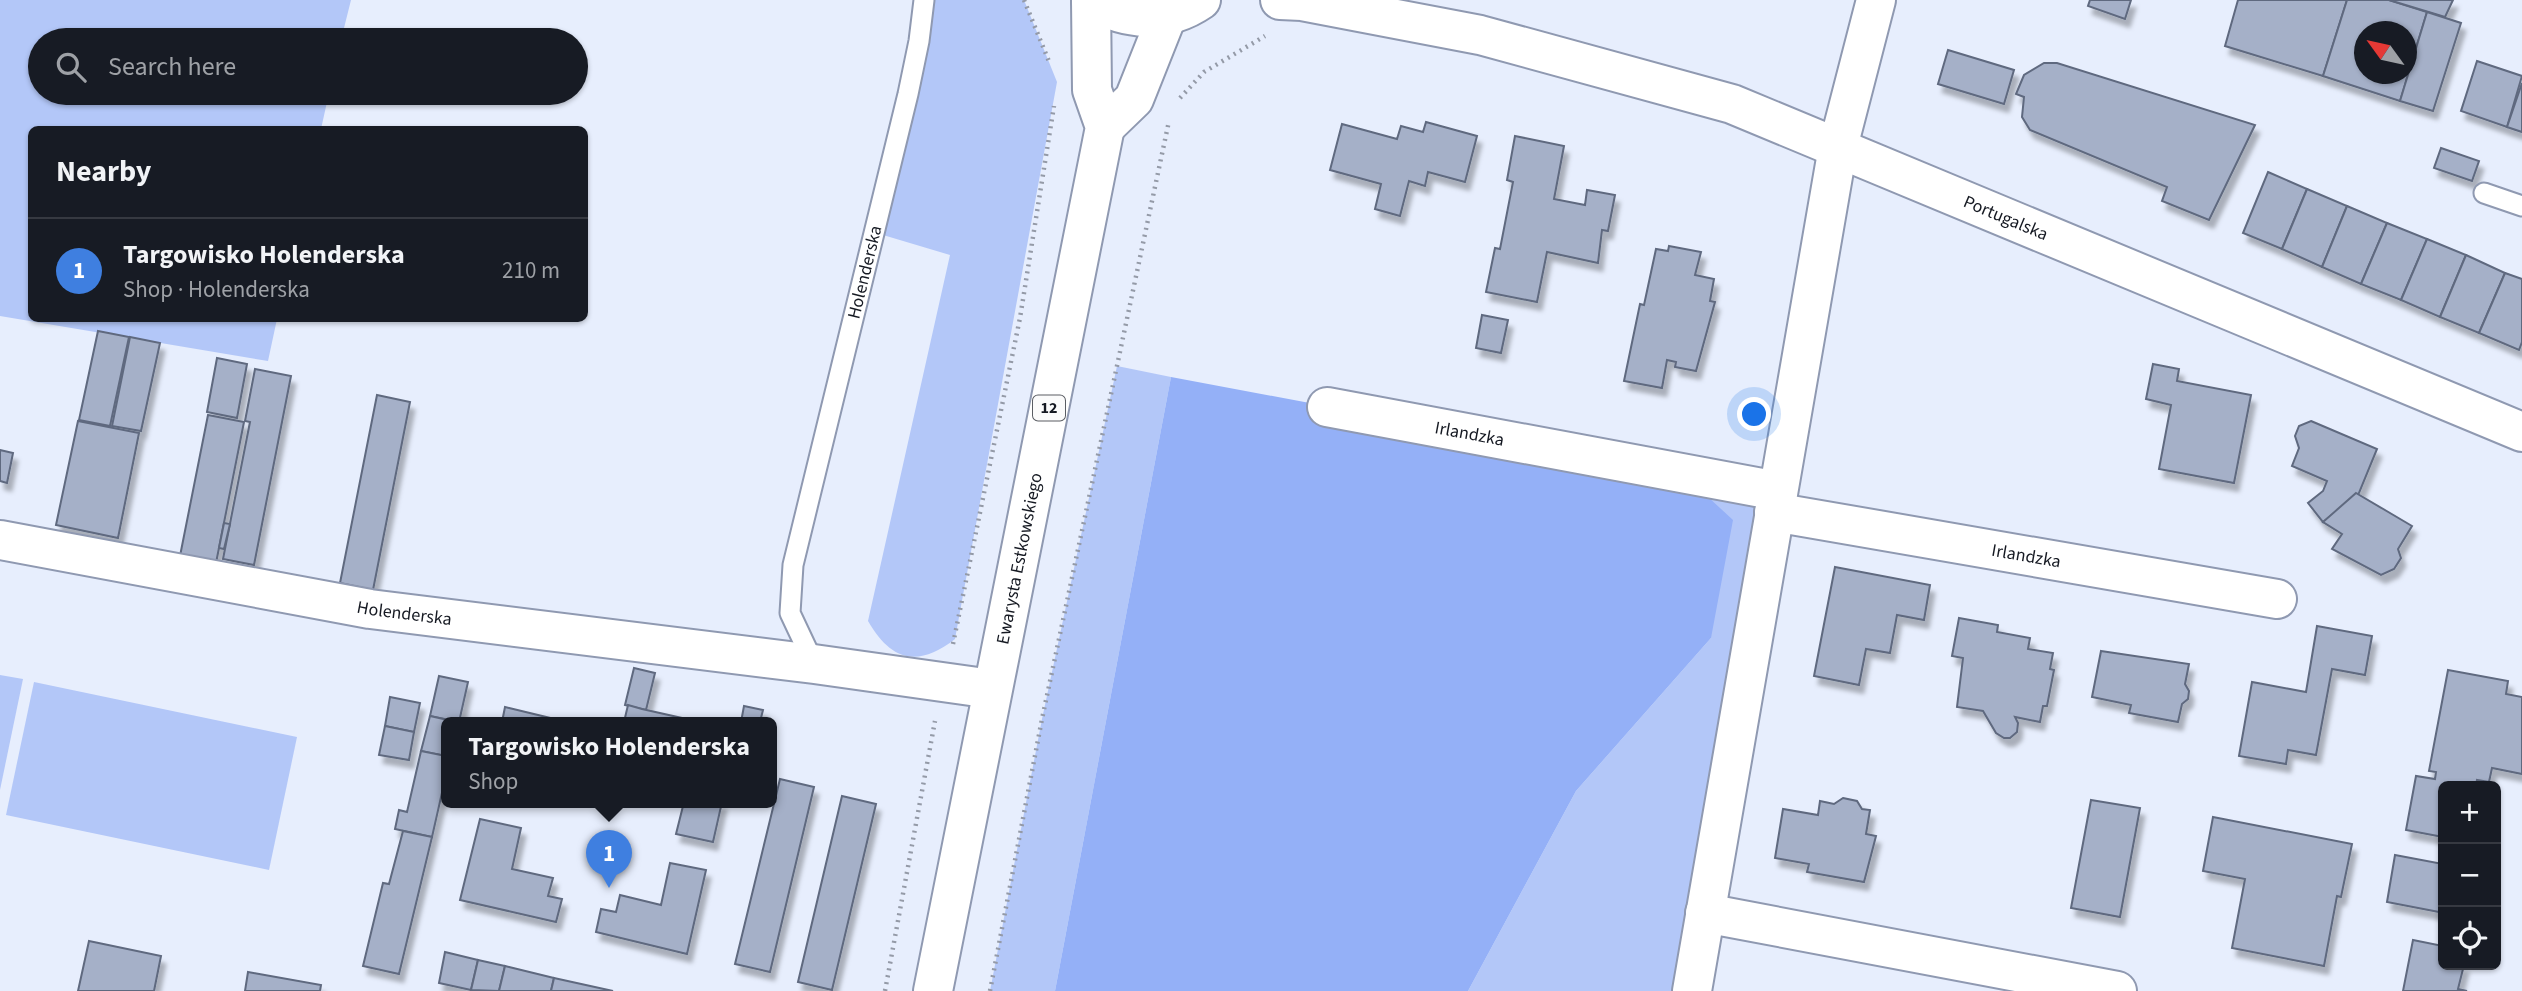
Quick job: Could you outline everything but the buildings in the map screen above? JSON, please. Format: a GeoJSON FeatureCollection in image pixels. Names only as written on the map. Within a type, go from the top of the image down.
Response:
{"type":"FeatureCollection","features":[{"type":"Feature","properties":{"kind":"street"},"geometry":{"type":"LineString","coordinates":[[1091,0],[1115,13],[1141,18],[1184,8],[1134,99],[1105,127],[1092,89],[1091,0]]}},
{"type":"Feature","properties":{"kind":"street","name":"Portugalska"},"geometry":{"type":"LineString","coordinates":[[1401,0],[1480,35]]}},
{"type":"Feature","properties":{"kind":"street"},"geometry":{"type":"LineString","coordinates":[[1692,991],[1838,147],[1876,0]]}},
{"type":"Feature","properties":{"kind":"street","name":"Portugalska"},"geometry":{"type":"LineString","coordinates":[[1291,1],[1480,35],[1732,104],[2522,432]]}},
{"type":"Feature","properties":{"kind":"street","name":"Ewarysta Estkowskiego"},"geometry":{"type":"LineString","coordinates":[[933,991],[1105,127]]}},
{"type":"Feature","properties":{"kind":"street","name":"Irlandzka"},"geometry":{"type":"LineString","coordinates":[[1327,407],[1776,501],[2277,599]]}},
{"type":"Feature","properties":{"kind":"street","name":"Holenderska"},"geometry":{"type":"LineString","coordinates":[[0,540],[370,609],[992,689]]}},
{"type":"Feature","properties":{"kind":"street"},"geometry":{"type":"LineString","coordinates":[[1705,913],[2117,991]]}},
{"type":"Feature","properties":{"kind":"lane","name":"Holenderska"},"geometry":{"type":"LineString","coordinates":[[814,664],[790,613],[793,565],[908,94],[924,0]]}},
{"type":"Feature","properties":{"kind":"lane"},"geometry":{"type":"LineString","coordinates":[[2484,193],[2522,206]]}},
{"type":"Feature","properties":{"kind":"path"},"geometry":{"type":"LineString","coordinates":[[1024,0],[1052,70]]}},
{"type":"Feature","properties":{"kind":"path"},"geometry":{"type":"LineString","coordinates":[[990,991],[1042,719],[1172,106],[1204,72],[1296,22],[1291,1]]}},
{"type":"Feature","properties":{"kind":"path"},"geometry":{"type":"LineString","coordinates":[[885,991],[943,682],[1020,318],[1055,93]]}},
{"type":"Feature","properties":{"kind":"path"},"geometry":{"type":"LineString","coordinates":[[1134,99],[1172,106]]}},
{"type":"Feature","properties":{"kind":"shaded area"},"geometry":{"type":"Polygon","coordinates":[[[0,0],[351,0],[344,28],[28,28],[28,105],[326,105],[322,126],[28,126],[28,321],[0,316],[0,0]]]}},
{"type":"Feature","properties":{"kind":"shaded area"},"geometry":{"type":"Polygon","coordinates":[[[924,0],[1024,0],[1057,82],[955,639],[942,648],[917,657],[906,656],[886,645],[868,621],[950,255],[873,232],[924,0]]]}},
{"type":"Feature","properties":{"kind":"shaded area"},"geometry":{"type":"Polygon","coordinates":[[[36,322],[276,322],[268,361],[36,322]]]}},
{"type":"Feature","properties":{"kind":"shaded area"},"geometry":{"type":"Polygon","coordinates":[[[1117,366],[1171,377],[1055,991],[990,991],[1042,719],[1117,366]]]}},
{"type":"Feature","properties":{"kind":"shaded area"},"geometry":{"type":"Polygon","coordinates":[[[1171,377],[1682,473],[1733,520],[1711,638],[1576,791],[1468,991],[1055,991],[1171,377]]]}},
{"type":"Feature","properties":{"kind":"shaded area"},"geometry":{"type":"Polygon","coordinates":[[[1682,473],[1778,491],[1692,991],[1468,991],[1576,791],[1711,638],[1682,473]]]}},
{"type":"Feature","properties":{"kind":"shaded area"},"geometry":{"type":"Polygon","coordinates":[[[0,675],[23,679],[0,790],[0,675]]]}},
{"type":"Feature","properties":{"kind":"shaded area"},"geometry":{"type":"Polygon","coordinates":[[[34,682],[297,737],[269,870],[6,815],[34,682]]]}},
{"type":"Feature","properties":{"kind":"place","name":"Targowisko Holenderska"},"geometry":{"type":"Point","coordinates":[609,888]}}]}
